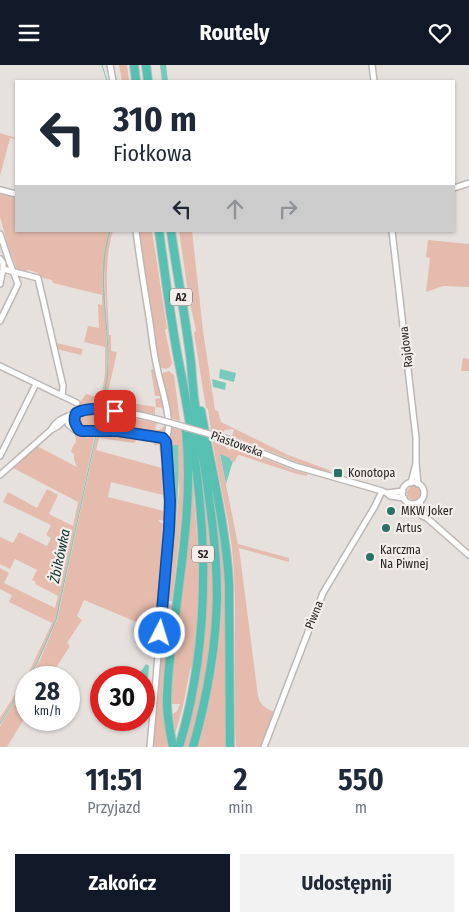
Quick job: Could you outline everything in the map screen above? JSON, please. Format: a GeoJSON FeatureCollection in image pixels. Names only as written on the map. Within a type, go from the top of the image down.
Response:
{"type":"FeatureCollection","features":[{"type":"Feature","properties":{"kind":"highway"},"geometry":{"type":"LineString","coordinates":[[134,65],[136,80]]}},
{"type":"Feature","properties":{"kind":"highway"},"geometry":{"type":"LineString","coordinates":[[146,65],[148,80]]}},
{"type":"Feature","properties":{"kind":"highway","name":"S2"},"geometry":{"type":"LineString","coordinates":[[159,232],[197,473],[204,575],[198,660],[190,706],[179,747]]}},
{"type":"Feature","properties":{"kind":"highway","name":"A2"},"geometry":{"type":"LineString","coordinates":[[171,232],[191,362]]}},
{"type":"Feature","properties":{"kind":"highway"},"geometry":{"type":"LineString","coordinates":[[173,747],[167,703],[168,679],[186,528],[189,475],[187,434],[178,360]]}},
{"type":"Feature","properties":{"kind":"highway"},"geometry":{"type":"LineString","coordinates":[[191,362],[221,514],[227,558],[230,747]]}},
{"type":"Feature","properties":{"kind":"highway","name":"S2"},"geometry":{"type":"LineString","coordinates":[[191,362],[194,402],[214,537],[216,588],[214,645],[203,711],[193,747]]}},
{"type":"Feature","properties":{"kind":"street"},"geometry":{"type":"LineString","coordinates":[[110,65],[113,80]]}},
{"type":"Feature","properties":{"kind":"street"},"geometry":{"type":"LineString","coordinates":[[372,65],[374,80]]}},
{"type":"Feature","properties":{"kind":"street"},"geometry":{"type":"LineString","coordinates":[[455,188],[469,183]]}},
{"type":"Feature","properties":{"kind":"street"},"geometry":{"type":"LineString","coordinates":[[0,189],[15,194]]}},
{"type":"Feature","properties":{"kind":"street"},"geometry":{"type":"LineString","coordinates":[[136,232],[154,352],[164,394],[169,431],[165,439],[170,492],[169,530],[150,747]]}},
{"type":"Feature","properties":{"kind":"street","name":"Rajdowa"},"geometry":{"type":"LineString","coordinates":[[392,232],[416,438],[418,484]]}},
{"type":"Feature","properties":{"kind":"street"},"geometry":{"type":"LineString","coordinates":[[0,234],[18,284]]}},
{"type":"Feature","properties":{"kind":"street"},"geometry":{"type":"LineString","coordinates":[[0,259],[4,263],[0,284]]}},
{"type":"Feature","properties":{"kind":"street"},"geometry":{"type":"LineString","coordinates":[[3,269],[38,278],[63,386],[62,396]]}},
{"type":"Feature","properties":{"kind":"street"},"geometry":{"type":"LineString","coordinates":[[0,321],[22,275]]}},
{"type":"Feature","properties":{"kind":"street"},"geometry":{"type":"LineString","coordinates":[[0,366],[77,403]]}},
{"type":"Feature","properties":{"kind":"street"},"geometry":{"type":"LineString","coordinates":[[0,456],[36,384]]}},
{"type":"Feature","properties":{"kind":"street","name":"Piastowska"},"geometry":{"type":"LineString","coordinates":[[77,413],[84,410],[104,410],[160,420],[227,439],[295,466],[385,492],[403,491]]}},
{"type":"Feature","properties":{"kind":"street"},"geometry":{"type":"LineString","coordinates":[[77,413],[74,421],[79,430]]}},
{"type":"Feature","properties":{"kind":"street"},"geometry":{"type":"LineString","coordinates":[[0,475],[63,417],[77,413]]}},
{"type":"Feature","properties":{"kind":"street"},"geometry":{"type":"LineString","coordinates":[[68,417],[69,426],[75,430],[118,431],[165,439]]}},
{"type":"Feature","properties":{"kind":"street","name":"Rajdowa"},"geometry":{"type":"LineString","coordinates":[[411,483],[416,463]]}},
{"type":"Feature","properties":{"kind":"street"},"geometry":{"type":"LineString","coordinates":[[411,483],[418,484],[424,492],[423,497],[414,504],[408,503],[404,498],[403,491],[405,487],[411,483]]}},
{"type":"Feature","properties":{"kind":"street","name":"Piastowska"},"geometry":{"type":"LineString","coordinates":[[385,492],[390,496],[404,498]]}},
{"type":"Feature","properties":{"kind":"street","name":"Piwna"},"geometry":{"type":"LineString","coordinates":[[264,747],[323,593],[385,492]]}},
{"type":"Feature","properties":{"kind":"street"},"geometry":{"type":"LineString","coordinates":[[420,501],[427,518]]}},
{"type":"Feature","properties":{"kind":"street"},"geometry":{"type":"LineString","coordinates":[[414,504],[422,516],[427,518],[469,555]]}},
{"type":"Feature","properties":{"kind":"shaded area"},"geometry":{"type":"Polygon","coordinates":[[[119,65],[127,65],[129,80],[122,80],[119,65]]]}},
{"type":"Feature","properties":{"kind":"shaded area"},"geometry":{"type":"Polygon","coordinates":[[[0,133],[15,139],[10,138],[0,176],[0,133]]]}},
{"type":"Feature","properties":{"kind":"shaded area"},"geometry":{"type":"Polygon","coordinates":[[[0,191],[15,195],[15,232],[113,232],[108,256],[107,296],[111,351],[117,352],[107,397],[155,407],[155,414],[103,403],[108,375],[102,403],[77,406],[70,402],[78,405],[86,394],[101,398],[105,374],[105,347],[84,342],[88,326],[99,328],[98,304],[102,305],[102,295],[53,283],[52,280],[40,277],[38,273],[32,271],[28,270],[20,273],[9,249],[0,217],[0,191]],[[104,267],[108,373],[109,362],[104,267]]]}},
{"type":"Feature","properties":{"kind":"shaded area"},"geometry":{"type":"Polygon","coordinates":[[[137,232],[152,232],[167,328],[165,330],[172,363],[166,369],[159,367],[137,232]]]}},
{"type":"Feature","properties":{"kind":"shaded area"},"geometry":{"type":"Polygon","coordinates":[[[179,232],[192,232],[203,331],[215,410],[218,411],[221,422],[288,455],[332,471],[325,472],[309,467],[232,436],[234,430],[232,429],[223,432],[224,445],[227,449],[230,450],[231,445],[290,469],[308,474],[306,476],[297,474],[239,455],[235,462],[230,460],[230,458],[220,455],[238,544],[289,558],[289,562],[239,548],[258,696],[264,706],[275,712],[262,747],[236,747],[235,607],[232,550],[208,409],[205,402],[194,333],[196,330],[189,299],[179,232]]]}},
{"type":"Feature","properties":{"kind":"shaded area"},"geometry":{"type":"Polygon","coordinates":[[[428,240],[469,244],[469,287],[443,286],[426,292],[430,258],[426,257],[428,240]]]}},
{"type":"Feature","properties":{"kind":"shaded area"},"geometry":{"type":"Polygon","coordinates":[[[56,343],[83,349],[81,355],[57,349],[56,343]]]}},
{"type":"Feature","properties":{"kind":"shaded area"},"geometry":{"type":"Polygon","coordinates":[[[463,358],[469,359],[469,371],[461,371],[463,358]]]}},
{"type":"Feature","properties":{"kind":"shaded area"},"geometry":{"type":"Polygon","coordinates":[[[152,369],[155,370],[162,396],[155,396],[152,369]]]}},
{"type":"Feature","properties":{"kind":"shaded area"},"geometry":{"type":"Polygon","coordinates":[[[169,371],[174,375],[180,421],[170,418],[166,391],[161,375],[169,371]]]}},
{"type":"Feature","properties":{"kind":"shaded area"},"geometry":{"type":"Polygon","coordinates":[[[189,381],[210,533],[214,594],[212,640],[201,701],[190,747],[182,747],[195,698],[203,640],[196,444],[187,382],[189,381]]]}},
{"type":"Feature","properties":{"kind":"shaded area"},"geometry":{"type":"Polygon","coordinates":[[[155,399],[162,399],[164,408],[155,407],[155,399]]]}},
{"type":"Feature","properties":{"kind":"shaded area"},"geometry":{"type":"Polygon","coordinates":[[[98,414],[94,427],[98,427],[102,414],[157,423],[155,429],[157,430],[166,425],[166,434],[163,436],[124,429],[82,428],[77,423],[82,417],[98,414]]]}},
{"type":"Feature","properties":{"kind":"shaded area"},"geometry":{"type":"Polygon","coordinates":[[[171,427],[181,430],[184,496],[172,601],[167,601],[171,605],[162,693],[168,747],[152,747],[153,731],[155,731],[172,517],[169,447],[171,427]],[[178,445],[174,493],[174,543],[179,491],[178,445]]]}},
{"type":"Feature","properties":{"kind":"shaded area"},"geometry":{"type":"Polygon","coordinates":[[[111,432],[136,436],[137,440],[134,443],[99,438],[96,450],[162,468],[159,445],[154,445],[156,439],[162,441],[168,492],[165,495],[168,501],[165,503],[168,504],[167,521],[158,521],[167,526],[158,623],[155,624],[155,626],[158,626],[158,631],[153,635],[153,629],[84,600],[77,616],[82,620],[67,643],[70,646],[57,666],[36,666],[57,620],[97,434],[111,432]],[[111,482],[108,497],[164,511],[163,495],[111,482]]]}},
{"type":"Feature","properties":{"kind":"shaded area"},"geometry":{"type":"Polygon","coordinates":[[[75,433],[87,434],[88,438],[90,434],[95,434],[57,617],[37,663],[35,666],[32,666],[52,623],[9,602],[12,595],[0,589],[0,568],[9,573],[4,583],[55,608],[58,596],[35,584],[36,582],[32,580],[37,570],[15,559],[10,569],[0,564],[0,537],[13,543],[19,532],[47,546],[51,538],[46,535],[51,525],[3,502],[8,492],[37,508],[47,489],[58,495],[49,514],[73,526],[78,502],[13,468],[37,446],[77,467],[74,454],[71,452],[76,442],[75,433]]]}},
{"type":"Feature","properties":{"kind":"shaded area"},"geometry":{"type":"Polygon","coordinates":[[[191,470],[198,551],[199,605],[194,664],[190,670],[175,734],[173,714],[177,711],[180,704],[169,704],[170,680],[191,470]]]}},
{"type":"Feature","properties":{"kind":"shaded area"},"geometry":{"type":"Polygon","coordinates":[[[211,480],[221,530],[226,574],[228,747],[198,747],[213,684],[222,602],[218,532],[211,480]]]}},
{"type":"Feature","properties":{"kind":"shaded area"},"geometry":{"type":"Polygon","coordinates":[[[414,486],[419,488],[421,493],[419,498],[414,500],[409,498],[407,493],[409,488],[414,486]]]}},
{"type":"Feature","properties":{"kind":"shaded area"},"geometry":{"type":"Polygon","coordinates":[[[15,694],[15,699],[0,723],[0,718],[15,694]]]}},
{"type":"Feature","properties":{"kind":"shaded area"},"geometry":{"type":"Polygon","coordinates":[[[15,701],[15,731],[17,731],[7,747],[0,747],[0,726],[15,701]]]}},
{"type":"Feature","properties":{"kind":"water"},"geometry":{"type":"Polygon","coordinates":[[[160,65],[166,65],[168,80],[162,80],[160,65]]]}},
{"type":"Feature","properties":{"kind":"water"},"geometry":{"type":"Polygon","coordinates":[[[220,369],[236,373],[234,382],[219,378],[220,369]]]}},
{"type":"Feature","properties":{"kind":"water"},"geometry":{"type":"Polygon","coordinates":[[[212,379],[226,383],[225,390],[213,387],[212,379]]]}},
{"type":"Feature","properties":{"kind":"water"},"geometry":{"type":"Polygon","coordinates":[[[171,445],[178,445],[179,457],[174,543],[172,543],[174,506],[171,445]]]}},
{"type":"Feature","properties":{"kind":"water"},"geometry":{"type":"Polygon","coordinates":[[[220,454],[233,461],[226,484],[220,454]]]}},
{"type":"Feature","properties":{"kind":"waterway","name":"Żbikówka"},"geometry":{"type":"LineString","coordinates":[[102,65],[107,80]]}},
{"type":"Feature","properties":{"kind":"waterway","name":"Żbikówka"},"geometry":{"type":"LineString","coordinates":[[102,403],[108,365],[103,280],[106,247],[110,232]]}},
{"type":"Feature","properties":{"kind":"waterway","name":"Żbikówka"},"geometry":{"type":"LineString","coordinates":[[97,427],[99,416]]}},
{"type":"Feature","properties":{"kind":"waterway","name":"Żbikówka"},"geometry":{"type":"LineString","coordinates":[[35,666],[56,620],[96,435]]}},
{"type":"Feature","properties":{"kind":"waterway","name":"Żbikówka"},"geometry":{"type":"LineString","coordinates":[[0,724],[15,700]]}},
{"type":"Feature","properties":{"kind":"place","name":"Konotopa"},"geometry":{"type":"Point","coordinates":[338,473]}},
{"type":"Feature","properties":{"kind":"place","name":"MKW Joker"},"geometry":{"type":"Point","coordinates":[391,511]}},
{"type":"Feature","properties":{"kind":"place","name":"Artus"},"geometry":{"type":"Point","coordinates":[386,528]}},
{"type":"Feature","properties":{"kind":"place","name":"Karczma Na Piwnej"},"geometry":{"type":"Point","coordinates":[370,557]}},
{"type":"Feature","properties":{"kind":"route"},"geometry":{"type":"LineString","coordinates":[[115,411],[97,409],[76,413],[74,417],[76,426],[82,431],[136,433],[163,438],[166,442],[170,501],[160,633]]}}]}
